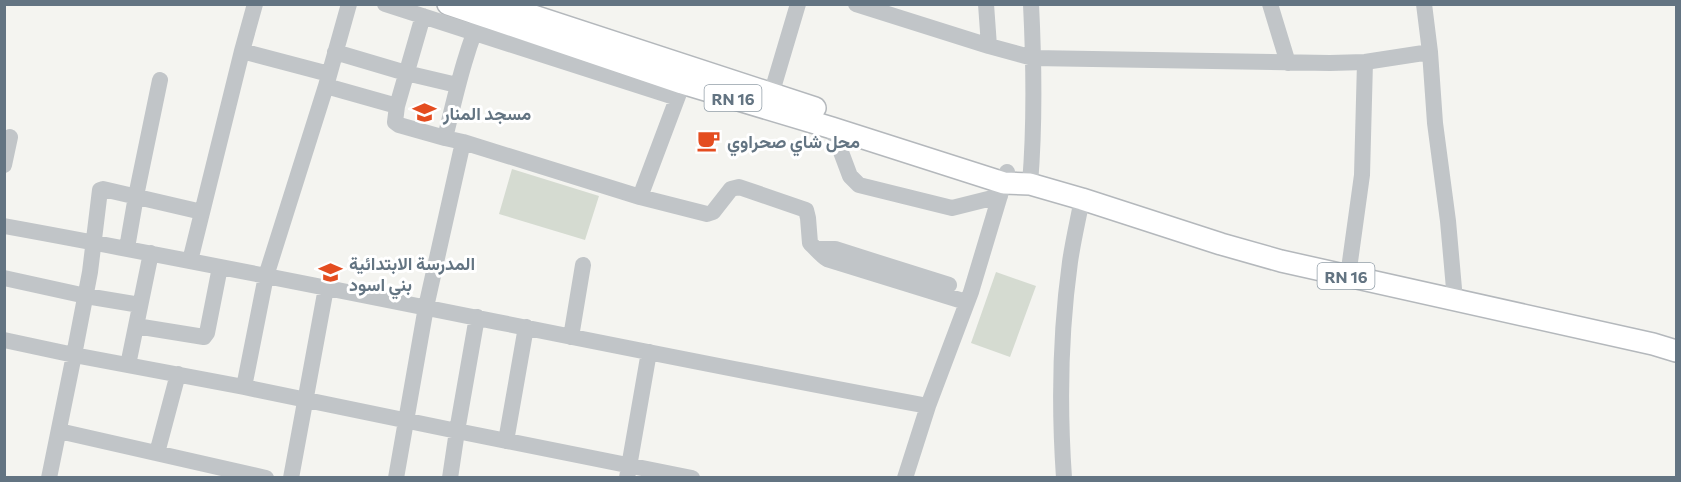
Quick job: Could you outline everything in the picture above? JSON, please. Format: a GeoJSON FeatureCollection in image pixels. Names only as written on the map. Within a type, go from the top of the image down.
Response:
{"type":"FeatureCollection","features":[{"type":"Feature","properties":{"kind":"main road","name":"RN 16"},"geometry":{"type":"LineString","coordinates":[[448,4],[562,34],[683,83],[769,101],[1012,183]]}},
{"type":"Feature","properties":{"kind":"main road","name":"RN 16"},"geometry":{"type":"LineString","coordinates":[[769,101],[832,128],[1012,183],[1082,199],[1221,244],[1348,276],[1677,351]]}},
{"type":"Feature","properties":{"kind":"street"},"geometry":{"type":"LineString","coordinates":[[244,387],[266,276],[349,4]]}},
{"type":"Feature","properties":{"kind":"street"},"geometry":{"type":"LineString","coordinates":[[385,4],[423,16],[485,14],[683,83],[640,197]]}},
{"type":"Feature","properties":{"kind":"street"},"geometry":{"type":"LineString","coordinates":[[769,101],[798,4]]}},
{"type":"Feature","properties":{"kind":"street"},"geometry":{"type":"LineString","coordinates":[[856,4],[878,8],[989,46],[1034,58],[1288,63],[1365,62],[1430,52]]}},
{"type":"Feature","properties":{"kind":"street"},"geometry":{"type":"LineString","coordinates":[[986,4],[989,46]]}},
{"type":"Feature","properties":{"kind":"street"},"geometry":{"type":"LineString","coordinates":[[905,477],[927,406],[1012,183],[1032,157],[1034,58],[1030,4]]}},
{"type":"Feature","properties":{"kind":"street"},"geometry":{"type":"LineString","coordinates":[[1270,4],[1288,63]]}},
{"type":"Feature","properties":{"kind":"street"},"geometry":{"type":"LineString","coordinates":[[1424,4],[1455,300]]}},
{"type":"Feature","properties":{"kind":"street"},"geometry":{"type":"LineString","coordinates":[[190,261],[252,5]]}},
{"type":"Feature","properties":{"kind":"street"},"geometry":{"type":"LineString","coordinates":[[445,138],[458,85],[485,14]]}},
{"type":"Feature","properties":{"kind":"street"},"geometry":{"type":"LineString","coordinates":[[423,16],[397,106],[395,122],[397,124],[640,197],[706,214],[713,212],[731,189],[739,187],[806,210],[810,243],[818,249],[835,249],[968,297]]}},
{"type":"Feature","properties":{"kind":"street"},"geometry":{"type":"LineString","coordinates":[[242,51],[397,106]]}},
{"type":"Feature","properties":{"kind":"street"},"geometry":{"type":"LineString","coordinates":[[335,52],[406,73],[458,85]]}},
{"type":"Feature","properties":{"kind":"street"},"geometry":{"type":"LineString","coordinates":[[1348,276],[1362,175],[1365,62]]}},
{"type":"Feature","properties":{"kind":"street"},"geometry":{"type":"LineString","coordinates":[[128,248],[136,196],[160,80]]}},
{"type":"Feature","properties":{"kind":"street"},"geometry":{"type":"LineString","coordinates":[[832,128],[850,176],[859,185],[952,208],[1012,183]]}},
{"type":"Feature","properties":{"kind":"street"},"geometry":{"type":"LineString","coordinates":[[4,165],[10,137]]}},
{"type":"Feature","properties":{"kind":"street"},"geometry":{"type":"LineString","coordinates":[[396,477],[426,307],[463,142]]}},
{"type":"Feature","properties":{"kind":"street"},"geometry":{"type":"LineString","coordinates":[[49,477],[86,296],[100,190],[202,212]]}},
{"type":"Feature","properties":{"kind":"street"},"geometry":{"type":"LineString","coordinates":[[1064,477],[1061,406],[1064,317],[1082,199]]}},
{"type":"Feature","properties":{"kind":"street"},"geometry":{"type":"LineString","coordinates":[[4,226],[128,248],[754,374],[927,406]]}},
{"type":"Feature","properties":{"kind":"street"},"geometry":{"type":"LineString","coordinates":[[128,365],[151,253]]}},
{"type":"Feature","properties":{"kind":"street"},"geometry":{"type":"LineString","coordinates":[[571,337],[583,265]]}},
{"type":"Feature","properties":{"kind":"street"},"geometry":{"type":"LineString","coordinates":[[136,326],[205,336],[220,267]]}},
{"type":"Feature","properties":{"kind":"street"},"geometry":{"type":"LineString","coordinates":[[4,278],[140,305]]}},
{"type":"Feature","properties":{"kind":"street"},"geometry":{"type":"LineString","coordinates":[[291,477],[326,288]]}},
{"type":"Feature","properties":{"kind":"street"},"geometry":{"type":"LineString","coordinates":[[450,477],[477,317]]}},
{"type":"Feature","properties":{"kind":"street"},"geometry":{"type":"LineString","coordinates":[[506,441],[526,327]]}},
{"type":"Feature","properties":{"kind":"street"},"geometry":{"type":"LineString","coordinates":[[4,340],[306,399],[506,441],[628,471],[692,477]]}},
{"type":"Feature","properties":{"kind":"street"},"geometry":{"type":"LineString","coordinates":[[628,471],[650,352]]}},
{"type":"Feature","properties":{"kind":"street"},"geometry":{"type":"LineString","coordinates":[[157,453],[178,374]]}},
{"type":"Feature","properties":{"kind":"street"},"geometry":{"type":"LineString","coordinates":[[59,431],[157,453],[205,471],[266,477]]}},
{"type":"Feature","properties":{"kind":"shaded area"},"geometry":{"type":"Polygon","coordinates":[[[512,169],[599,196],[585,240],[499,214],[512,169]]]}},
{"type":"Feature","properties":{"kind":"shaded area"},"geometry":{"type":"Polygon","coordinates":[[[996,272],[1036,286],[1010,357],[971,343],[996,272]]]}},
{"type":"Feature","properties":{"kind":"place","name":"مسجد المنار"},"geometry":{"type":"Point","coordinates":[425,113]}},
{"type":"Feature","properties":{"kind":"place","name":"محل شاي صحراوي"},"geometry":{"type":"Point","coordinates":[709,141]}},
{"type":"Feature","properties":{"kind":"place","name":"المدرسة الابتدائية بني اسود"},"geometry":{"type":"Point","coordinates":[331,273]}}]}
